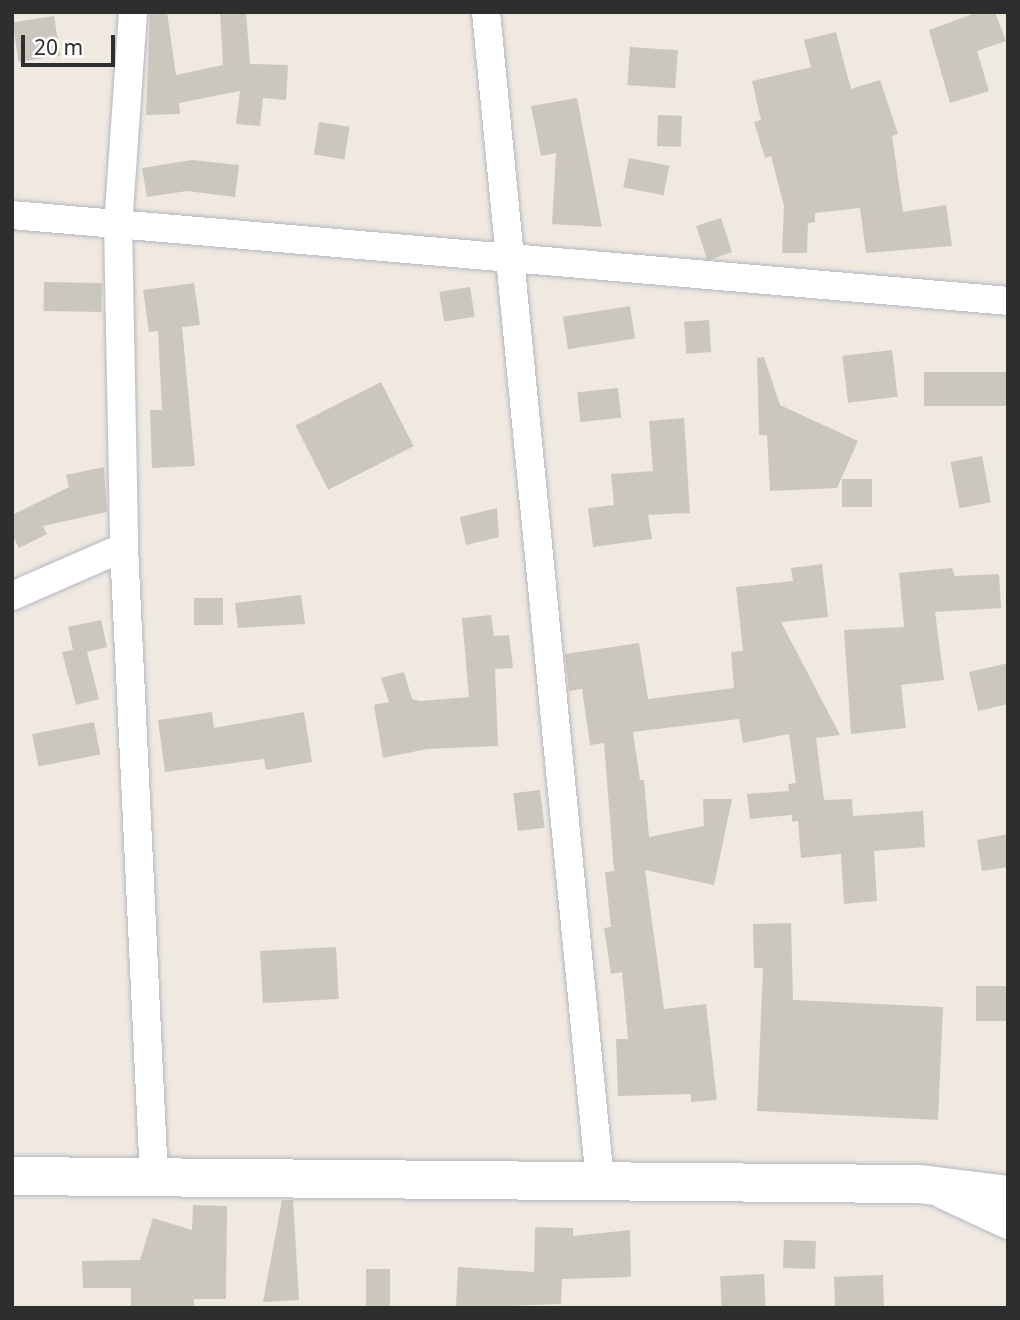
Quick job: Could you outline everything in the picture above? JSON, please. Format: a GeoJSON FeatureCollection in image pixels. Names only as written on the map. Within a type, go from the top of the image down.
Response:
{"type":"FeatureCollection","features":[{"type":"Feature","properties":{"kind":"main road"},"geometry":{"type":"LineString","coordinates":[[12,1176],[919,1184],[1006,1220]]}},
{"type":"Feature","properties":{"kind":"street"},"geometry":{"type":"LineString","coordinates":[[133,12],[118,224],[124,547],[154,1179]]}},
{"type":"Feature","properties":{"kind":"street"},"geometry":{"type":"LineString","coordinates":[[486,12],[600,1182]]}},
{"type":"Feature","properties":{"kind":"street"},"geometry":{"type":"LineString","coordinates":[[12,215],[1008,301]]}},
{"type":"Feature","properties":{"kind":"street"},"geometry":{"type":"LineString","coordinates":[[12,596],[124,547]]}},
{"type":"Feature","properties":{"kind":"building"},"geometry":{"type":"Polygon","coordinates":[[[150,12],[167,12],[176,75],[223,65],[220,12],[246,12],[250,64],[288,65],[286,100],[263,98],[260,126],[236,124],[240,91],[179,103],[180,114],[146,115],[150,12]]]}},
{"type":"Feature","properties":{"kind":"building"},"geometry":{"type":"Polygon","coordinates":[[[978,12],[995,12],[1006,41],[977,51],[989,91],[950,103],[929,30],[978,12]]]}},
{"type":"Feature","properties":{"kind":"building"},"geometry":{"type":"Polygon","coordinates":[[[54,16],[60,56],[19,62],[13,23],[54,16]]]}},
{"type":"Feature","properties":{"kind":"building"},"geometry":{"type":"Polygon","coordinates":[[[836,32],[851,89],[880,80],[898,134],[892,136],[903,212],[946,205],[952,246],[866,253],[860,208],[815,213],[815,222],[808,223],[807,253],[782,253],[784,206],[771,156],[765,158],[754,122],[761,120],[752,81],[811,67],[804,40],[836,32]]]}},
{"type":"Feature","properties":{"kind":"building"},"geometry":{"type":"Polygon","coordinates":[[[630,47],[678,50],[675,88],[627,85],[630,47]]]}},
{"type":"Feature","properties":{"kind":"building"},"geometry":{"type":"Polygon","coordinates":[[[577,98],[602,227],[552,224],[556,153],[541,156],[531,106],[577,98]]]}},
{"type":"Feature","properties":{"kind":"building"},"geometry":{"type":"Polygon","coordinates":[[[658,115],[682,116],[681,147],[657,146],[658,115]]]}},
{"type":"Feature","properties":{"kind":"building"},"geometry":{"type":"Polygon","coordinates":[[[319,122],[350,127],[344,159],[314,155],[319,122]]]}},
{"type":"Feature","properties":{"kind":"building"},"geometry":{"type":"Polygon","coordinates":[[[629,158],[669,166],[664,195],[623,187],[629,158]]]}},
{"type":"Feature","properties":{"kind":"building"},"geometry":{"type":"Polygon","coordinates":[[[192,160],[239,165],[235,197],[187,191],[147,197],[142,168],[192,160]]]}},
{"type":"Feature","properties":{"kind":"building"},"geometry":{"type":"Polygon","coordinates":[[[721,218],[732,252],[707,260],[696,226],[721,218]]]}},
{"type":"Feature","properties":{"kind":"building"},"geometry":{"type":"Polygon","coordinates":[[[44,282],[102,283],[101,312],[43,311],[44,282]]]}},
{"type":"Feature","properties":{"kind":"building"},"geometry":{"type":"Polygon","coordinates":[[[194,283],[200,325],[182,327],[195,466],[152,468],[150,410],[162,410],[158,331],[149,332],[143,290],[194,283]]]}},
{"type":"Feature","properties":{"kind":"building"},"geometry":{"type":"Polygon","coordinates":[[[470,287],[475,317],[444,321],[439,292],[470,287]]]}},
{"type":"Feature","properties":{"kind":"building"},"geometry":{"type":"Polygon","coordinates":[[[630,306],[635,339],[568,349],[563,317],[630,306]]]}},
{"type":"Feature","properties":{"kind":"building"},"geometry":{"type":"Polygon","coordinates":[[[709,320],[711,352],[686,354],[684,322],[709,320]]]}},
{"type":"Feature","properties":{"kind":"building"},"geometry":{"type":"Polygon","coordinates":[[[892,350],[898,397],[848,403],[842,356],[892,350]]]}},
{"type":"Feature","properties":{"kind":"building"},"geometry":{"type":"Polygon","coordinates":[[[764,357],[780,405],[858,441],[837,488],[770,491],[767,435],[759,435],[757,358],[764,357]]]}},
{"type":"Feature","properties":{"kind":"building"},"geometry":{"type":"Polygon","coordinates":[[[924,372],[1008,372],[1008,406],[924,406],[924,372]]]}},
{"type":"Feature","properties":{"kind":"building"},"geometry":{"type":"Polygon","coordinates":[[[381,382],[414,446],[328,490],[295,426],[381,382]]]}},
{"type":"Feature","properties":{"kind":"building"},"geometry":{"type":"Polygon","coordinates":[[[618,388],[621,418],[580,422],[577,392],[618,388]]]}},
{"type":"Feature","properties":{"kind":"building"},"geometry":{"type":"Polygon","coordinates":[[[684,418],[690,513],[648,515],[652,539],[593,547],[588,508],[614,505],[611,474],[653,471],[649,421],[684,418]]]}},
{"type":"Feature","properties":{"kind":"building"},"geometry":{"type":"Polygon","coordinates":[[[982,456],[991,502],[960,508],[951,462],[982,456]]]}},
{"type":"Feature","properties":{"kind":"building"},"geometry":{"type":"Polygon","coordinates":[[[104,467],[107,512],[43,526],[47,534],[19,548],[12,535],[12,515],[69,487],[66,475],[104,467]]]}},
{"type":"Feature","properties":{"kind":"building"},"geometry":{"type":"Polygon","coordinates":[[[842,479],[872,479],[872,507],[842,507],[842,479]]]}},
{"type":"Feature","properties":{"kind":"building"},"geometry":{"type":"Polygon","coordinates":[[[497,508],[499,537],[466,545],[460,517],[497,508]]]}},
{"type":"Feature","properties":{"kind":"building"},"geometry":{"type":"Polygon","coordinates":[[[822,564],[828,617],[781,622],[840,735],[816,738],[824,800],[852,799],[853,816],[923,811],[925,847],[874,851],[877,901],[844,904],[841,854],[801,858],[798,821],[792,822],[792,815],[750,819],[747,794],[789,791],[788,784],[796,783],[789,734],[743,743],[739,719],[633,732],[640,780],[644,780],[649,837],[704,826],[703,799],[732,799],[714,885],[645,870],[664,1009],[706,1004],[717,1100],[691,1102],[691,1094],[618,1096],[616,1039],[628,1039],[622,972],[611,974],[604,928],[611,927],[605,872],[614,871],[604,743],[590,745],[582,689],[569,691],[565,654],[639,643],[648,699],[734,688],[731,652],[743,651],[736,587],[793,581],[791,568],[822,564]]]}},
{"type":"Feature","properties":{"kind":"building"},"geometry":{"type":"Polygon","coordinates":[[[952,568],[955,576],[999,574],[1001,608],[935,612],[944,680],[901,685],[906,728],[851,734],[844,630],[904,627],[899,573],[952,568]]]}},
{"type":"Feature","properties":{"kind":"building"},"geometry":{"type":"Polygon","coordinates":[[[301,595],[305,624],[238,628],[235,603],[301,595]]]}},
{"type":"Feature","properties":{"kind":"building"},"geometry":{"type":"Polygon","coordinates":[[[194,598],[223,598],[223,625],[194,625],[194,598]]]}},
{"type":"Feature","properties":{"kind":"building"},"geometry":{"type":"Polygon","coordinates":[[[491,615],[494,636],[509,635],[513,668],[495,669],[498,746],[427,749],[383,758],[374,705],[389,702],[381,678],[404,672],[412,699],[420,701],[469,697],[462,618],[491,615]]]}},
{"type":"Feature","properties":{"kind":"building"},"geometry":{"type":"Polygon","coordinates":[[[101,620],[107,647],[87,652],[99,699],[76,705],[62,652],[73,650],[68,627],[101,620]]]}},
{"type":"Feature","properties":{"kind":"building"},"geometry":{"type":"Polygon","coordinates":[[[1008,663],[1008,704],[978,711],[969,672],[1008,663]]]}},
{"type":"Feature","properties":{"kind":"building"},"geometry":{"type":"Polygon","coordinates":[[[212,712],[214,728],[304,712],[312,762],[266,770],[264,759],[165,772],[158,720],[212,712]]]}},
{"type":"Feature","properties":{"kind":"building"},"geometry":{"type":"Polygon","coordinates":[[[94,722],[100,754],[38,766],[32,734],[94,722]]]}},
{"type":"Feature","properties":{"kind":"building"},"geometry":{"type":"Polygon","coordinates":[[[540,790],[545,828],[518,831],[513,793],[540,790]]]}},
{"type":"Feature","properties":{"kind":"building"},"geometry":{"type":"Polygon","coordinates":[[[1008,834],[1008,867],[982,871],[977,840],[1008,834]]]}},
{"type":"Feature","properties":{"kind":"building"},"geometry":{"type":"Polygon","coordinates":[[[791,923],[793,1000],[943,1007],[938,1120],[757,1111],[763,968],[754,968],[753,924],[791,923]]]}},
{"type":"Feature","properties":{"kind":"building"},"geometry":{"type":"Polygon","coordinates":[[[336,947],[339,999],[263,1003],[260,951],[336,947]]]}},
{"type":"Feature","properties":{"kind":"building"},"geometry":{"type":"Polygon","coordinates":[[[976,986],[1008,986],[1008,1021],[976,1021],[976,986]]]}},
{"type":"Feature","properties":{"kind":"building"},"geometry":{"type":"Polygon","coordinates":[[[282,1200],[293,1200],[299,1300],[263,1302],[282,1200]]]}},
{"type":"Feature","properties":{"kind":"building"},"geometry":{"type":"Polygon","coordinates":[[[193,1205],[227,1206],[226,1299],[194,1299],[194,1308],[131,1308],[131,1288],[83,1288],[82,1261],[140,1260],[153,1218],[192,1230],[193,1205]]]}},
{"type":"Feature","properties":{"kind":"building"},"geometry":{"type":"Polygon","coordinates":[[[535,1227],[573,1228],[573,1236],[630,1230],[631,1277],[562,1279],[561,1304],[456,1308],[458,1267],[534,1272],[535,1227]]]}},
{"type":"Feature","properties":{"kind":"building"},"geometry":{"type":"Polygon","coordinates":[[[784,1240],[816,1241],[815,1269],[783,1268],[784,1240]]]}},
{"type":"Feature","properties":{"kind":"building"},"geometry":{"type":"Polygon","coordinates":[[[366,1269],[390,1269],[390,1308],[366,1308],[366,1269]]]}},
{"type":"Feature","properties":{"kind":"building"},"geometry":{"type":"Polygon","coordinates":[[[764,1274],[766,1308],[722,1308],[720,1276],[764,1274]]]}},
{"type":"Feature","properties":{"kind":"building"},"geometry":{"type":"Polygon","coordinates":[[[883,1275],[884,1308],[835,1308],[834,1277],[883,1275]]]}}]}
